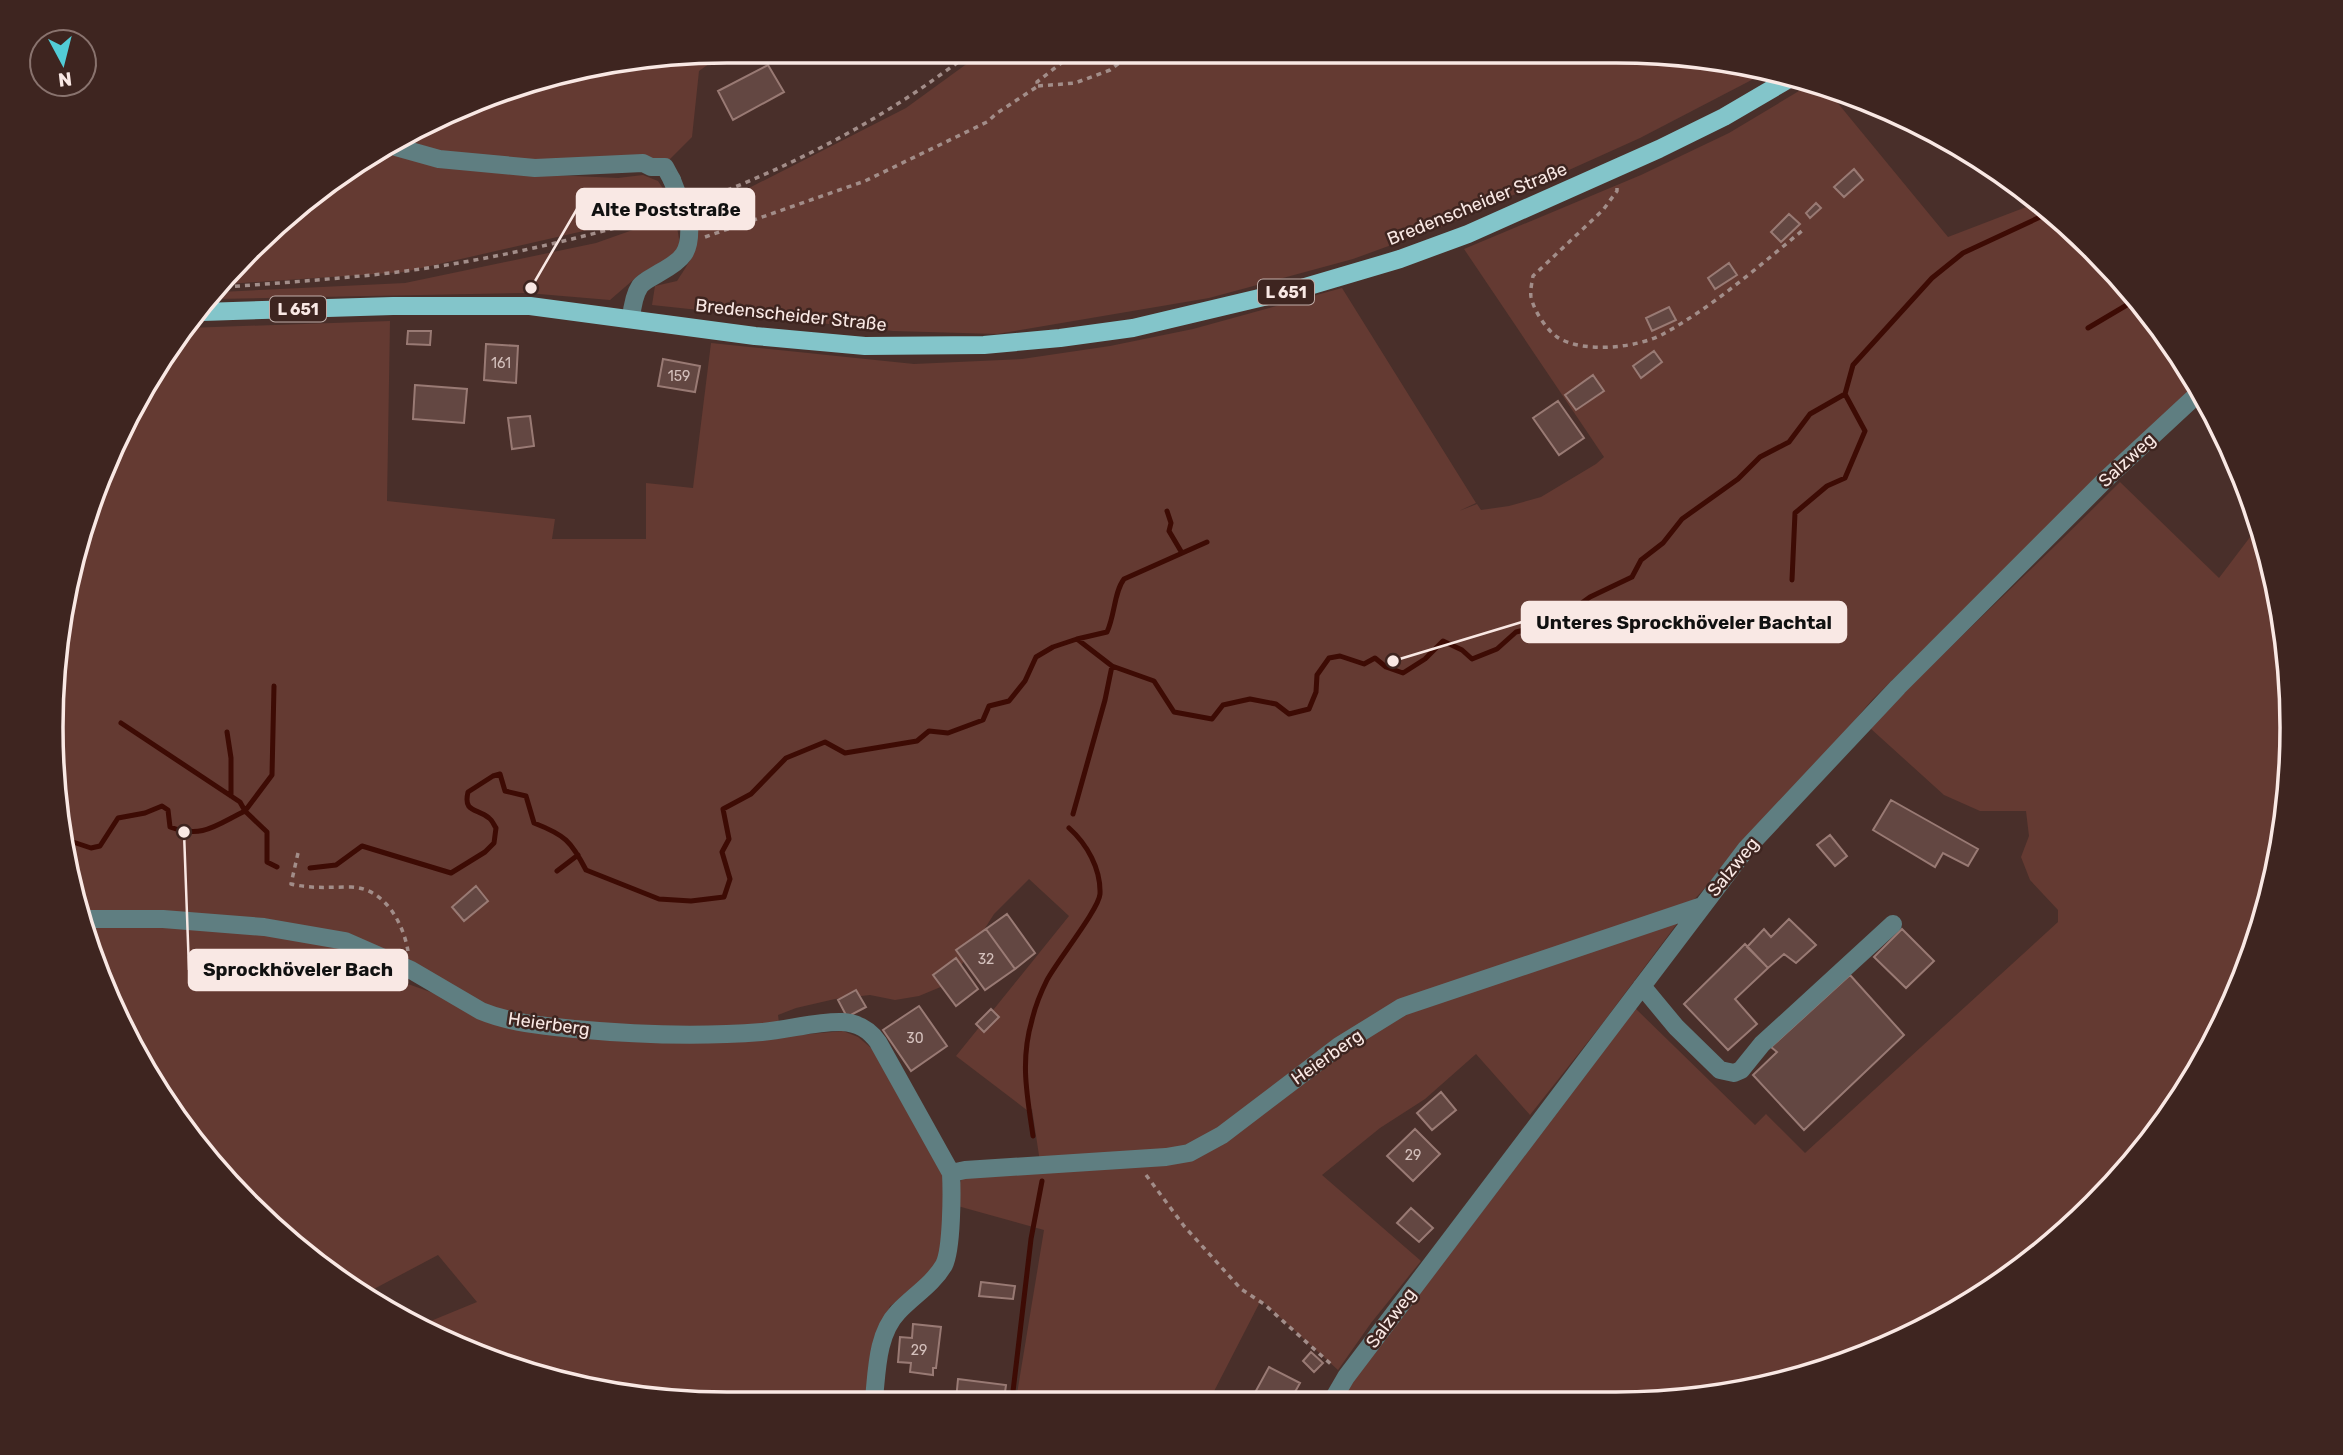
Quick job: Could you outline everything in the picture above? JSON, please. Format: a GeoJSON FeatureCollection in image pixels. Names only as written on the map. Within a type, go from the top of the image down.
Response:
{"type":"FeatureCollection","features":[{"type":"Feature","properties":{"kind":"main road","name":"Bredenscheider Straße"},"geometry":{"type":"LineString","coordinates":[[209,312],[393,306],[530,306],[755,336],[865,346],[984,345],[1133,328],[1302,288],[1400,259],[1468,234],[1615,170],[1724,117],[1780,84]]}},
{"type":"Feature","properties":{"kind":"street"},"geometry":{"type":"LineString","coordinates":[[402,149],[439,159],[535,168],[643,163],[651,167],[665,167],[689,224],[690,243],[675,263],[641,285],[632,306],[631,319]]}},
{"type":"Feature","properties":{"kind":"street","name":"Salzweg"},"geometry":{"type":"LineString","coordinates":[[1337,1392],[1746,849],[1898,687],[2105,480],[2193,399]]}},
{"type":"Feature","properties":{"kind":"street","name":"Heierberg"},"geometry":{"type":"LineString","coordinates":[[951,1173],[1189,1153],[1222,1135],[1339,1045],[1402,1006],[1702,906]]}},
{"type":"Feature","properties":{"kind":"street","name":"Heierberg"},"geometry":{"type":"LineString","coordinates":[[92,919],[163,919],[275,928],[345,942],[411,970],[481,1012],[493,1017],[540,1025],[638,1035],[709,1036],[780,1031],[839,1022],[864,1028],[878,1042],[951,1173],[952,1203],[945,1262],[934,1279],[897,1313],[890,1324],[878,1357],[875,1392]]}},
{"type":"Feature","properties":{"kind":"street"},"geometry":{"type":"LineString","coordinates":[[1642,986],[1676,1027],[1720,1070],[1734,1073],[1741,1070],[1762,1044],[1893,924]]}},
{"type":"Feature","properties":{"kind":"path"},"geometry":{"type":"LineString","coordinates":[[1038,86],[1037,82],[1061,63]]}},
{"type":"Feature","properties":{"kind":"path"},"geometry":{"type":"LineString","coordinates":[[690,243],[865,181],[987,121],[1038,86],[1075,83],[1122,63]]}},
{"type":"Feature","properties":{"kind":"path"},"geometry":{"type":"LineString","coordinates":[[1615,170],[1617,191],[1603,210],[1533,276],[1531,296],[1538,313],[1551,333],[1566,343],[1588,347],[1613,346],[1663,334],[1721,295],[1803,230]]}},
{"type":"Feature","properties":{"kind":"path"},"geometry":{"type":"LineString","coordinates":[[230,287],[391,273]]}},
{"type":"Feature","properties":{"kind":"path"},"geometry":{"type":"LineString","coordinates":[[298,853],[291,884],[311,888],[354,887],[383,899],[400,927],[407,945],[411,970]]}},
{"type":"Feature","properties":{"kind":"path"},"geometry":{"type":"LineString","coordinates":[[1134,1159],[1184,1226],[1241,1289],[1264,1304],[1346,1377]]}},
{"type":"Feature","properties":{"kind":"shaded area"},"geometry":{"type":"Polygon","coordinates":[[[710,63],[699,71],[692,137],[670,159],[517,162],[455,156],[408,145],[473,114],[556,86],[641,69],[710,63]]]}},
{"type":"Feature","properties":{"kind":"shaded area"},"geometry":{"type":"Polygon","coordinates":[[[968,63],[1616,63],[1659,64],[1755,78],[1640,138],[1449,224],[1353,259],[1209,298],[997,334],[893,331],[652,305],[655,286],[677,281],[693,253],[695,240],[688,209],[749,188],[906,108],[968,63]]]}},
{"type":"Feature","properties":{"kind":"shaded area"},"geometry":{"type":"Polygon","coordinates":[[[1801,90],[1836,101],[1948,237],[2028,206],[2054,228],[2115,289],[2143,323],[2190,394],[2102,474],[1872,700],[1780,808],[1689,905],[1398,1005],[1189,1151],[1040,1162],[1032,1109],[1028,1111],[956,1056],[1069,916],[1029,879],[994,914],[962,964],[943,986],[919,996],[895,1000],[870,995],[835,999],[796,1008],[778,1015],[780,1030],[637,1032],[494,1010],[358,944],[91,916],[76,857],[64,771],[64,684],[76,598],[98,514],[114,473],[152,395],[197,328],[390,321],[387,501],[555,519],[552,539],[646,539],[646,483],[693,488],[711,343],[914,364],[1022,359],[1110,346],[1193,329],[1342,288],[1476,503],[1459,511],[1477,504],[1481,510],[1541,497],[1604,457],[1464,249],[1641,175],[1729,133],[1801,90]]]}},
{"type":"Feature","properties":{"kind":"shaded area"},"geometry":{"type":"Polygon","coordinates":[[[393,153],[450,166],[509,173],[618,178],[643,175],[658,181],[666,193],[666,204],[588,230],[404,272],[233,284],[289,228],[323,200],[393,153]]]}},
{"type":"Feature","properties":{"kind":"shaded area"},"geometry":{"type":"Polygon","coordinates":[[[675,215],[680,245],[673,256],[640,274],[610,300],[527,293],[220,299],[226,292],[405,283],[596,243],[675,215]]]}},
{"type":"Feature","properties":{"kind":"shaded area"},"geometry":{"type":"Polygon","coordinates":[[[2120,482],[2219,578],[2251,536],[2267,598],[2279,684],[2279,771],[2267,857],[2245,941],[2229,982],[2191,1060],[2143,1132],[2085,1197],[2020,1255],[1948,1303],[1870,1341],[1829,1357],[1745,1379],[1659,1391],[1344,1392],[1350,1381],[1466,1233],[1635,1008],[1755,1125],[1766,1114],[1805,1153],[2058,922],[2058,910],[2030,880],[2021,857],[2029,836],[2026,811],[1980,811],[1944,795],[1870,728],[2120,482]]]}},
{"type":"Feature","properties":{"kind":"shaded area"},"geometry":{"type":"Polygon","coordinates":[[[1682,917],[1530,1115],[1476,1054],[1425,1099],[1380,1128],[1322,1175],[1421,1261],[1371,1323],[1338,1370],[1261,1300],[1214,1392],[1017,1392],[1044,1230],[954,1205],[964,1174],[1194,1156],[1406,1007],[1682,917]]]}},
{"type":"Feature","properties":{"kind":"shaded area"},"geometry":{"type":"Polygon","coordinates":[[[93,922],[159,923],[342,944],[408,984],[520,1024],[788,1036],[843,1031],[858,1037],[876,1052],[948,1176],[942,1271],[890,1306],[873,1355],[868,1392],[684,1391],[598,1379],[514,1357],[430,1321],[477,1302],[438,1255],[373,1289],[323,1255],[289,1227],[228,1166],[175,1097],[132,1021],[114,982],[93,922]]]}},
{"type":"Feature","properties":{"kind":"building"},"geometry":{"type":"Polygon","coordinates":[[[768,65],[784,92],[733,120],[718,91],[768,65]]]}},
{"type":"Feature","properties":{"kind":"building"},"geometry":{"type":"Polygon","coordinates":[[[1854,169],[1863,180],[1844,197],[1834,187],[1854,169]]]}},
{"type":"Feature","properties":{"kind":"building"},"geometry":{"type":"Polygon","coordinates":[[[1816,203],[1821,208],[1810,218],[1806,213],[1816,203]]]}},
{"type":"Feature","properties":{"kind":"building"},"geometry":{"type":"Polygon","coordinates":[[[1789,214],[1800,224],[1781,242],[1771,232],[1789,214]]]}},
{"type":"Feature","properties":{"kind":"building"},"geometry":{"type":"Polygon","coordinates":[[[1729,263],[1737,275],[1715,289],[1708,278],[1729,263]]]}},
{"type":"Feature","properties":{"kind":"building"},"geometry":{"type":"Polygon","coordinates":[[[1669,307],[1676,320],[1652,331],[1646,318],[1669,307]]]}},
{"type":"Feature","properties":{"kind":"building"},"geometry":{"type":"Polygon","coordinates":[[[408,331],[431,331],[430,345],[407,344],[408,331]]]}},
{"type":"Feature","properties":{"kind":"building"},"geometry":{"type":"Polygon","coordinates":[[[486,344],[518,346],[516,383],[484,380],[486,344]]]}},
{"type":"Feature","properties":{"kind":"building"},"geometry":{"type":"Polygon","coordinates":[[[1654,351],[1662,362],[1641,378],[1633,366],[1654,351]]]}},
{"type":"Feature","properties":{"kind":"building"},"geometry":{"type":"Polygon","coordinates":[[[663,359],[700,366],[695,392],[658,386],[663,359]]]}},
{"type":"Feature","properties":{"kind":"building"},"geometry":{"type":"Polygon","coordinates":[[[1593,375],[1604,391],[1576,410],[1565,395],[1593,375]]]}},
{"type":"Feature","properties":{"kind":"building"},"geometry":{"type":"Polygon","coordinates":[[[415,385],[467,389],[464,423],[413,419],[415,385]]]}},
{"type":"Feature","properties":{"kind":"building"},"geometry":{"type":"Polygon","coordinates":[[[1558,401],[1584,438],[1559,455],[1533,418],[1558,401]]]}},
{"type":"Feature","properties":{"kind":"building"},"geometry":{"type":"Polygon","coordinates":[[[530,416],[534,446],[512,449],[508,418],[530,416]]]}},
{"type":"Feature","properties":{"kind":"building"},"geometry":{"type":"Polygon","coordinates":[[[1891,800],[1978,849],[1968,866],[1943,853],[1935,867],[1873,830],[1891,800]]]}},
{"type":"Feature","properties":{"kind":"building"},"geometry":{"type":"Polygon","coordinates":[[[1830,835],[1847,856],[1835,866],[1817,845],[1830,835]]]}},
{"type":"Feature","properties":{"kind":"building"},"geometry":{"type":"Polygon","coordinates":[[[476,886],[488,901],[464,921],[452,907],[476,886]]]}},
{"type":"Feature","properties":{"kind":"building"},"geometry":{"type":"Polygon","coordinates":[[[1007,914],[1035,953],[1015,969],[986,929],[1007,914]]]}},
{"type":"Feature","properties":{"kind":"building"},"geometry":{"type":"Polygon","coordinates":[[[1789,919],[1816,945],[1796,963],[1784,954],[1768,968],[1747,947],[1764,929],[1771,937],[1789,919]]]}},
{"type":"Feature","properties":{"kind":"building"},"geometry":{"type":"Polygon","coordinates":[[[986,929],[1015,969],[985,990],[956,950],[986,929]]]}},
{"type":"Feature","properties":{"kind":"building"},"geometry":{"type":"Polygon","coordinates":[[[1902,929],[1934,961],[1906,988],[1874,957],[1902,929]]]}},
{"type":"Feature","properties":{"kind":"building"},"geometry":{"type":"Polygon","coordinates":[[[1745,944],[1768,968],[1735,999],[1757,1024],[1728,1050],[1684,1004],[1745,944]]]}},
{"type":"Feature","properties":{"kind":"building"},"geometry":{"type":"Polygon","coordinates":[[[956,958],[978,989],[956,1006],[933,975],[956,958]]]}},
{"type":"Feature","properties":{"kind":"building"},"geometry":{"type":"Polygon","coordinates":[[[1850,975],[1904,1035],[1804,1130],[1753,1075],[1777,1052],[1771,1047],[1850,975]]]}},
{"type":"Feature","properties":{"kind":"building"},"geometry":{"type":"Polygon","coordinates":[[[856,990],[866,1007],[847,1017],[838,1000],[856,990]]]}},
{"type":"Feature","properties":{"kind":"building"},"geometry":{"type":"Polygon","coordinates":[[[919,1006],[947,1046],[911,1071],[883,1030],[919,1006]]]}},
{"type":"Feature","properties":{"kind":"building"},"geometry":{"type":"Polygon","coordinates":[[[991,1009],[999,1017],[984,1032],[976,1024],[991,1009]]]}},
{"type":"Feature","properties":{"kind":"building"},"geometry":{"type":"Polygon","coordinates":[[[1441,1092],[1456,1110],[1432,1130],[1417,1113],[1441,1092]]]}},
{"type":"Feature","properties":{"kind":"building"},"geometry":{"type":"Polygon","coordinates":[[[1415,1129],[1440,1154],[1413,1181],[1387,1156],[1415,1129]]]}},
{"type":"Feature","properties":{"kind":"building"},"geometry":{"type":"Polygon","coordinates":[[[1411,1208],[1433,1228],[1419,1242],[1397,1223],[1411,1208]]]}},
{"type":"Feature","properties":{"kind":"building"},"geometry":{"type":"Polygon","coordinates":[[[981,1282],[1015,1286],[1013,1299],[979,1296],[981,1282]]]}},
{"type":"Feature","properties":{"kind":"building"},"geometry":{"type":"Polygon","coordinates":[[[913,1324],[941,1327],[933,1375],[910,1372],[911,1363],[898,1362],[900,1337],[912,1338],[913,1324]]]}},
{"type":"Feature","properties":{"kind":"building"},"geometry":{"type":"Polygon","coordinates":[[[1311,1352],[1323,1363],[1314,1372],[1303,1361],[1311,1352]]]}},
{"type":"Feature","properties":{"kind":"building"},"geometry":{"type":"Polygon","coordinates":[[[1269,1367],[1300,1383],[1295,1392],[1255,1392],[1269,1367]]]}},
{"type":"Feature","properties":{"kind":"building"},"geometry":{"type":"Polygon","coordinates":[[[958,1379],[1006,1385],[1005,1392],[957,1392],[958,1379]]]}},
{"type":"Feature","properties":{"kind":"waterway"},"geometry":{"type":"LineString","coordinates":[[310,868],[336,865],[362,846],[451,873],[485,852],[494,843],[496,828],[493,823],[469,807],[467,799],[468,792],[500,774],[505,791],[526,796],[534,823],[566,840],[586,870],[659,899],[691,901],[724,897],[730,879],[722,852],[729,839],[723,809],[751,794],[786,758],[825,742],[845,753],[917,741],[929,731],[948,733],[983,720],[989,706],[1009,701],[1025,681],[1036,657],[1053,647],[1077,639],[1112,666],[1154,681],[1174,712],[1212,719],[1223,705],[1250,699],[1276,704],[1289,714],[1309,709],[1316,692],[1317,675],[1329,658],[1340,656],[1364,664],[1375,658],[1386,667],[1403,673],[1425,659],[1443,641],[1462,650],[1472,659],[1497,649],[1516,632],[1554,623],[1590,597],[1632,577],[1641,560],[1663,543],[1682,519],[1738,479],[1760,457],[1789,442],[1810,414],[1845,394],[1853,365],[1932,278],[1963,253],[2041,217]]}},
{"type":"Feature","properties":{"kind":"waterway"},"geometry":{"type":"LineString","coordinates":[[2088,328],[2128,304]]}},
{"type":"Feature","properties":{"kind":"waterway"},"geometry":{"type":"LineString","coordinates":[[1792,580],[1795,513],[1827,486],[1845,478],[1865,431],[1845,394]]}},
{"type":"Feature","properties":{"kind":"waterway"},"geometry":{"type":"LineString","coordinates":[[1167,511],[1171,523],[1169,531],[1182,553]]}},
{"type":"Feature","properties":{"kind":"waterway"},"geometry":{"type":"LineString","coordinates":[[1077,639],[1107,632],[1118,590],[1124,579],[1207,542]]}},
{"type":"Feature","properties":{"kind":"waterway"},"geometry":{"type":"LineString","coordinates":[[1073,814],[1112,666]]}},
{"type":"Feature","properties":{"kind":"waterway"},"geometry":{"type":"LineString","coordinates":[[121,723],[240,802],[245,811],[272,775],[274,686]]}},
{"type":"Feature","properties":{"kind":"waterway"},"geometry":{"type":"LineString","coordinates":[[227,732],[231,758],[231,796]]}},
{"type":"Feature","properties":{"kind":"waterway"},"geometry":{"type":"LineString","coordinates":[[74,842],[91,848],[100,846],[118,818],[145,813],[162,806],[168,810],[170,827],[192,832],[209,829],[245,811],[267,832],[267,862],[277,867]]}},
{"type":"Feature","properties":{"kind":"waterway"},"geometry":{"type":"LineString","coordinates":[[1033,1136],[1025,1064],[1033,1015],[1047,980],[1093,911],[1100,894],[1098,875],[1092,858],[1069,828]]}},
{"type":"Feature","properties":{"kind":"waterway"},"geometry":{"type":"LineString","coordinates":[[557,871],[578,855]]}},
{"type":"Feature","properties":{"kind":"waterway"},"geometry":{"type":"LineString","coordinates":[[1013,1392],[1031,1239],[1042,1181]]}},
{"type":"Feature","properties":{"kind":"place","name":"Alte Poststraße"},"geometry":{"type":"Point","coordinates":[531,288]}},
{"type":"Feature","properties":{"kind":"place","name":"Unteres Sprockhöveler Bachtal"},"geometry":{"type":"Point","coordinates":[1393,661]}},
{"type":"Feature","properties":{"kind":"place","name":"Sprockhöveler Bach"},"geometry":{"type":"Point","coordinates":[184,832]}}]}
